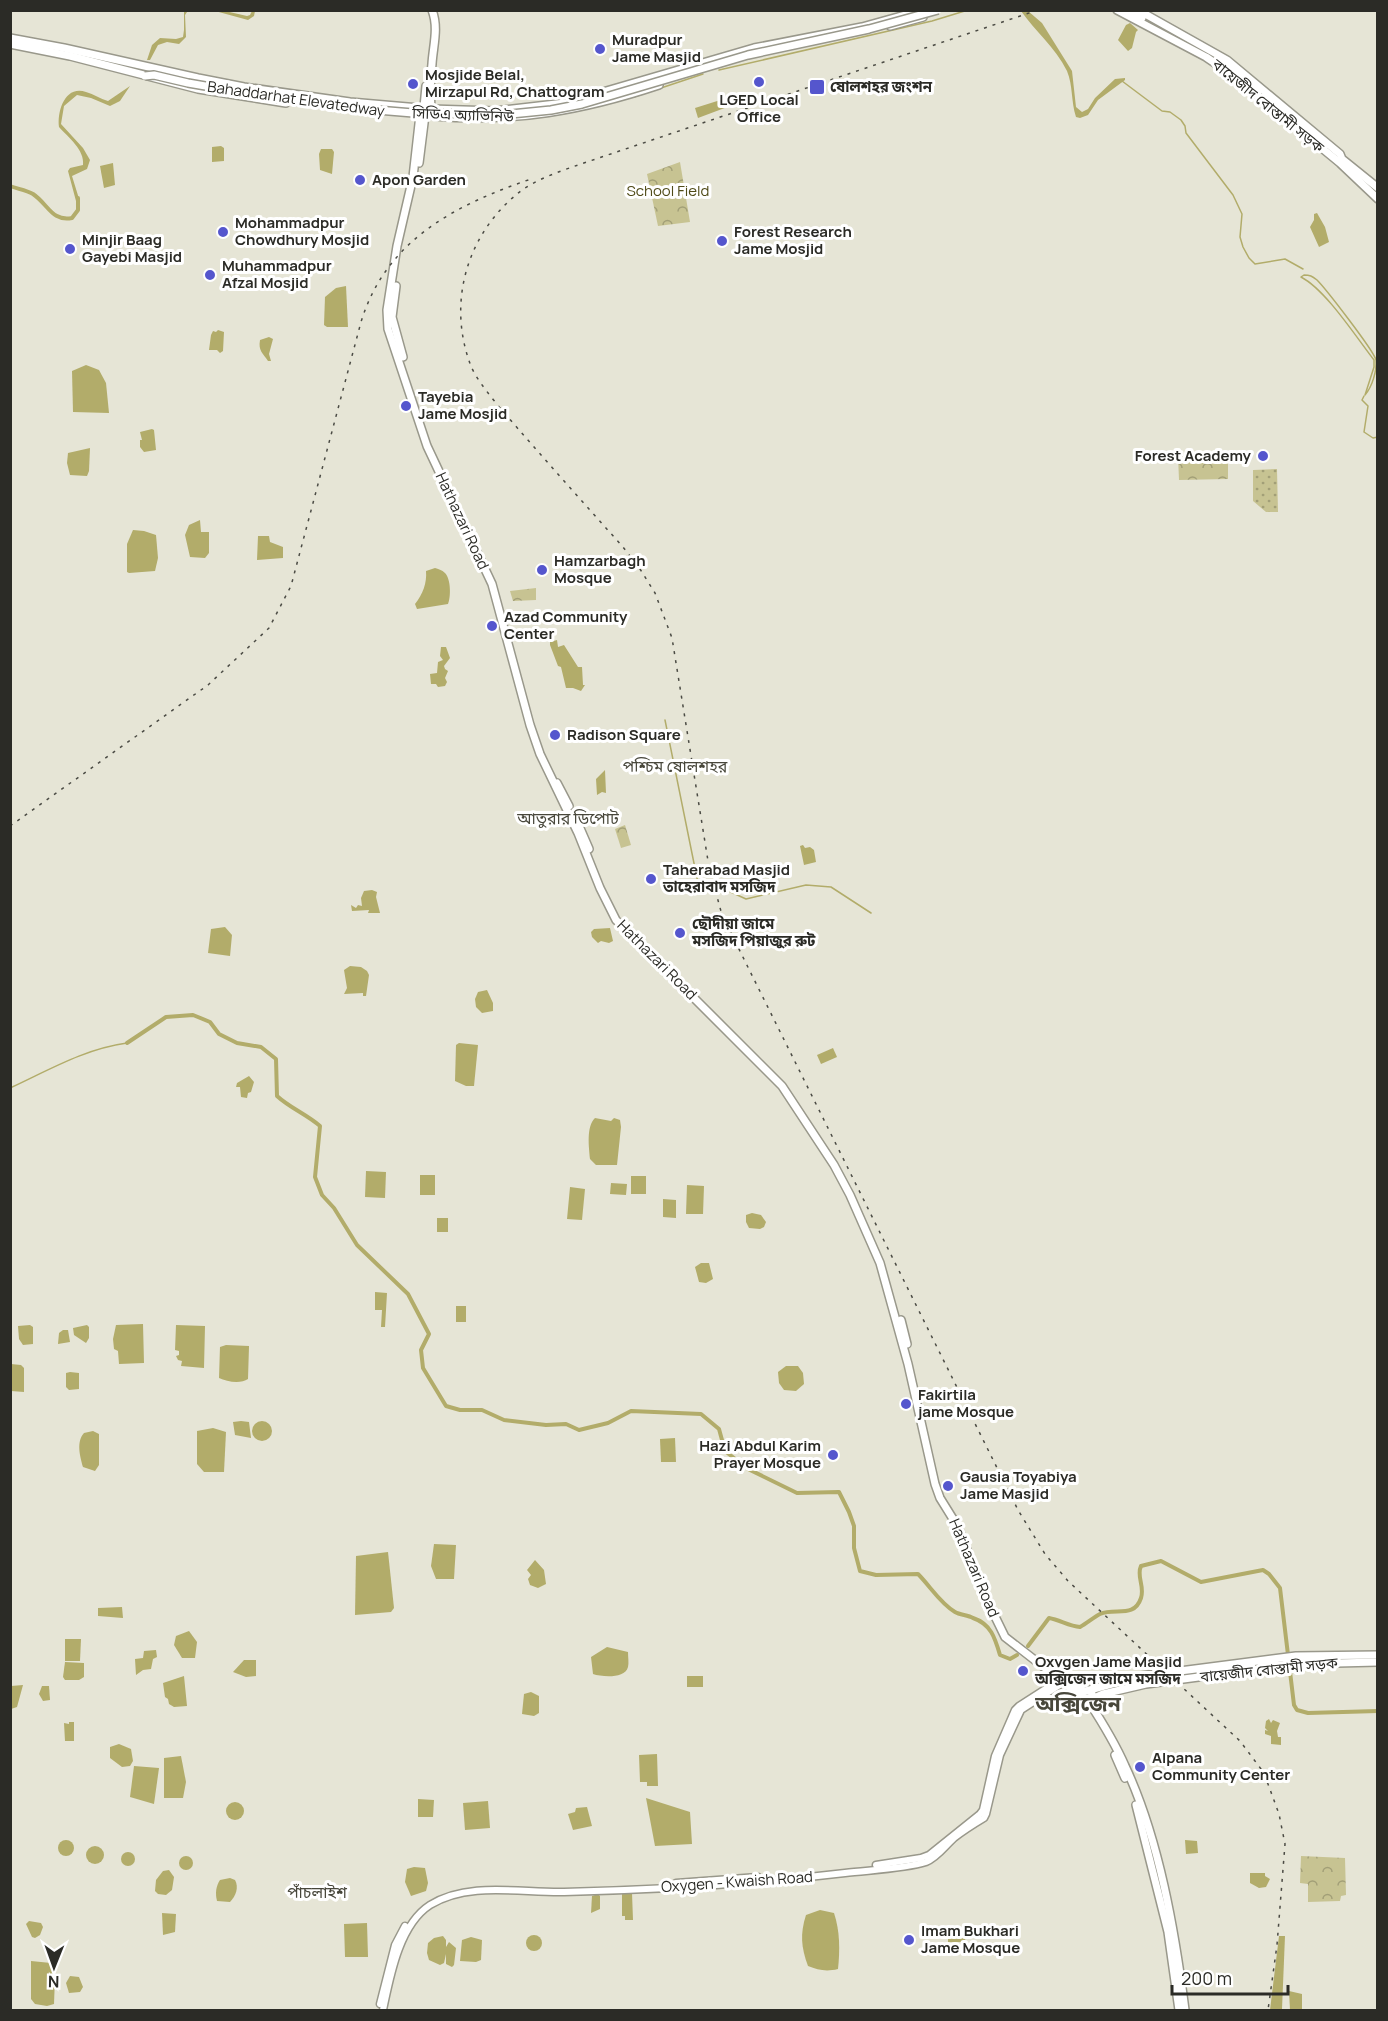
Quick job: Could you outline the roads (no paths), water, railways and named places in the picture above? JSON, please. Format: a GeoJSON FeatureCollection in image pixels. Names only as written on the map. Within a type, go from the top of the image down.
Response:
{"type":"FeatureCollection","features":[{"type":"Feature","properties":{"kind":"main road"},"geometry":{"type":"LineString","coordinates":[[425,111],[435,36],[435,17],[430,10]]}},
{"type":"Feature","properties":{"kind":"main road","name":"সিডিএ অ্যাভিনিউ"},"geometry":{"type":"LineString","coordinates":[[873,27],[923,10]]}},
{"type":"Feature","properties":{"kind":"main road","name":"Bahaddarhat Elevatedway"},"geometry":{"type":"LineString","coordinates":[[183,75],[186,79],[212,86],[363,107],[411,111],[509,112],[580,102],[746,53],[931,10]]}},
{"type":"Feature","properties":{"kind":"main road","name":"Bahaddarhat Elevatedway"},"geometry":{"type":"LineString","coordinates":[[145,76],[154,75],[205,87],[274,98],[365,109],[412,113],[511,114],[582,104],[748,55],[938,10]]}},
{"type":"Feature","properties":{"kind":"main road","name":"সিডিএ অ্যাভিনিউ"},"geometry":{"type":"LineString","coordinates":[[12,41],[198,89],[263,100],[425,111],[495,111],[565,103],[754,48],[873,27],[946,10]]}},
{"type":"Feature","properties":{"kind":"main road","name":"বায়েজীদ বোস্তামী সড়ক"},"geometry":{"type":"LineString","coordinates":[[1117,10],[1214,61],[1377,188]]}},
{"type":"Feature","properties":{"kind":"main road"},"geometry":{"type":"LineString","coordinates":[[1123,10],[1229,69],[1338,159]]}},
{"type":"Feature","properties":{"kind":"main road"},"geometry":{"type":"LineString","coordinates":[[1128,10],[1207,51],[1247,80],[1295,123]]}},
{"type":"Feature","properties":{"kind":"main road","name":"বায়েজীদ বোস্তামী সড়ক"},"geometry":{"type":"LineString","coordinates":[[1138,10],[1227,60],[1340,154],[1338,159]]}},
{"type":"Feature","properties":{"kind":"main road"},"geometry":{"type":"LineString","coordinates":[[25,43],[350,106]]}},
{"type":"Feature","properties":{"kind":"main road","name":"Hathazari Road"},"geometry":{"type":"LineString","coordinates":[[425,111],[397,246],[387,310],[388,329],[427,446],[492,584],[530,725],[547,772],[578,833],[597,881],[616,920],[782,1086],[834,1165],[880,1263],[900,1332],[940,1498],[957,1527],[986,1598],[1005,1637],[1056,1678],[1086,1697]]}},
{"type":"Feature","properties":{"kind":"main road","name":"Hathazari Road"},"geometry":{"type":"LineString","coordinates":[[425,111],[417,182],[400,247],[392,318],[432,448],[495,583],[534,727],[550,770],[584,835],[615,911],[664,965],[784,1082],[825,1143],[852,1190],[885,1264],[905,1333],[939,1487],[961,1526],[999,1616],[1009,1635],[1086,1697]]}},
{"type":"Feature","properties":{"kind":"main road","name":"বায়েজীদ বোস্তামী সড়ক"},"geometry":{"type":"LineString","coordinates":[[1338,159],[1377,199]]}},
{"type":"Feature","properties":{"kind":"main road","name":"বায়েজীদ বোস্তামী সড়ক"},"geometry":{"type":"LineString","coordinates":[[1086,1697],[1142,1676],[1296,1660],[1377,1655]]}},
{"type":"Feature","properties":{"kind":"main road","name":"বায়েজীদ বোস্তামী সড়ক"},"geometry":{"type":"LineString","coordinates":[[1296,1660],[1377,1662]]}},
{"type":"Feature","properties":{"kind":"main road","name":"Oxygen - Kwaish Road"},"geometry":{"type":"LineString","coordinates":[[381,2010],[395,1946],[403,1929],[423,1906],[459,1891],[479,1888],[593,1888],[674,1883],[830,1871],[914,1860],[929,1855],[982,1812],[995,1756],[1016,1710],[1047,1688],[1056,1678]]}},
{"type":"Feature","properties":{"kind":"main road","name":"Oxygen - Kwaish Road"},"geometry":{"type":"LineString","coordinates":[[381,2010],[407,1929],[418,1915],[432,1904],[460,1893],[483,1891],[582,1892],[709,1886],[927,1862],[955,1837],[984,1818],[1000,1755],[1021,1710],[1064,1682]]}},
{"type":"Feature","properties":{"kind":"main road"},"geometry":{"type":"LineString","coordinates":[[1086,1697],[1134,1798],[1168,1932],[1179,2010]]}},
{"type":"Feature","properties":{"kind":"main road"},"geometry":{"type":"LineString","coordinates":[[1086,1697],[1126,1766],[1146,1818],[1176,1949],[1185,2010]]}},
{"type":"Feature","properties":{"kind":"waterway"},"geometry":{"type":"LineString","coordinates":[[719,70],[932,21],[968,10]]}},
{"type":"Feature","properties":{"kind":"waterway"},"geometry":{"type":"LineString","coordinates":[[661,88],[703,74]]}},
{"type":"Feature","properties":{"kind":"waterway"},"geometry":{"type":"LineString","coordinates":[[1122,81],[1162,111],[1170,112],[1181,120],[1186,133],[1233,195],[1242,214],[1240,237],[1249,258],[1255,264],[1285,259],[1303,269]]}},
{"type":"Feature","properties":{"kind":"waterway"},"geometry":{"type":"LineString","coordinates":[[634,97],[656,89]]}},
{"type":"Feature","properties":{"kind":"waterway"},"geometry":{"type":"LineString","coordinates":[[10,186],[33,194],[55,215],[65,219],[72,218],[78,210],[78,198]]}},
{"type":"Feature","properties":{"kind":"waterway"},"geometry":{"type":"LineString","coordinates":[[1304,275],[1317,280],[1373,354],[1376,360],[1375,374],[1365,395],[1374,360],[1330,303],[1311,283],[1301,277],[1304,275]]}},
{"type":"Feature","properties":{"kind":"waterway"},"geometry":{"type":"LineString","coordinates":[[1364,396],[1362,400],[1368,406],[1364,432],[1373,438],[1378,437]]}},
{"type":"Feature","properties":{"kind":"waterway"},"geometry":{"type":"LineString","coordinates":[[665,720],[698,883],[701,887],[722,888],[746,899],[806,885],[831,887],[871,913]]}},
{"type":"Feature","properties":{"kind":"waterway"},"geometry":{"type":"LineString","coordinates":[[127,1043],[166,1017],[193,1015],[210,1022],[219,1034],[237,1043],[261,1047],[276,1059],[277,1096],[320,1126],[315,1177],[322,1195],[334,1208],[357,1245],[408,1294],[429,1334],[421,1350],[423,1368],[446,1406],[460,1410],[482,1410],[504,1420],[546,1425],[566,1424],[579,1430],[608,1423],[631,1411],[701,1414],[719,1429],[725,1451],[748,1469],[797,1493],[839,1492],[854,1526],[854,1548],[860,1571],[876,1575],[918,1574],[950,1608],[984,1624],[994,1637],[1000,1655],[1010,1659],[1017,1655]]}},
{"type":"Feature","properties":{"kind":"waterway"},"geometry":{"type":"LineString","coordinates":[[10,1088],[81,1055],[127,1043]]}},
{"type":"Feature","properties":{"kind":"waterway"},"geometry":{"type":"LineString","coordinates":[[1028,1646],[1049,1618],[1080,1627],[1100,1614],[1134,1608],[1142,1594],[1139,1574],[1141,1566],[1161,1561],[1201,1582],[1263,1570],[1280,1588],[1294,1705],[1297,1710],[1308,1713],[1378,1711]]}},
{"type":"Feature","properties":{"kind":"railway"},"geometry":{"type":"LineString","coordinates":[[1038,10],[578,165],[531,185],[517,194],[499,211],[485,230],[474,251],[466,272],[461,319],[464,343],[471,366],[480,382],[493,400],[623,547],[655,593],[672,638],[709,867],[722,915],[1018,1510],[1045,1554],[1068,1581],[1240,1741],[1261,1769],[1279,1814],[1285,1844],[1277,1945],[1268,2010]]}},
{"type":"Feature","properties":{"kind":"railway"},"geometry":{"type":"LineString","coordinates":[[10,826],[208,685],[269,628],[291,586],[361,322],[372,293],[387,269],[427,229],[476,201],[531,179]]}},
{"type":"Feature","properties":{"kind":"place","name":"Muradpur Jame Masjid"},"geometry":{"type":"Point","coordinates":[600,49]}},
{"type":"Feature","properties":{"kind":"place","name":"LGED Local Office"},"geometry":{"type":"Point","coordinates":[759,82]}},
{"type":"Feature","properties":{"kind":"place","name":"Mosjide Belal, Mirzapul Rd, Chattogram"},"geometry":{"type":"Point","coordinates":[413,84]}},
{"type":"Feature","properties":{"kind":"place","name":"ষোলশহর জংশন"},"geometry":{"type":"Point","coordinates":[817,87]}},
{"type":"Feature","properties":{"kind":"place","name":"Apon Garden"},"geometry":{"type":"Point","coordinates":[360,180]}},
{"type":"Feature","properties":{"kind":"place","name":"Mohammadpur Chowdhury Mosjid"},"geometry":{"type":"Point","coordinates":[223,232]}},
{"type":"Feature","properties":{"kind":"place","name":"Forest Research Jame Mosjid"},"geometry":{"type":"Point","coordinates":[722,241]}},
{"type":"Feature","properties":{"kind":"place","name":"Minjir Baag Gayebi Masjid"},"geometry":{"type":"Point","coordinates":[70,249]}},
{"type":"Feature","properties":{"kind":"place","name":"Muhammadpur Afzal Mosjid"},"geometry":{"type":"Point","coordinates":[210,275]}},
{"type":"Feature","properties":{"kind":"place","name":"Tayebia Jame Mosjid"},"geometry":{"type":"Point","coordinates":[406,406]}},
{"type":"Feature","properties":{"kind":"place","name":"Forest Academy"},"geometry":{"type":"Point","coordinates":[1263,456]}},
{"type":"Feature","properties":{"kind":"place","name":"Hamzarbagh Mosque"},"geometry":{"type":"Point","coordinates":[542,570]}},
{"type":"Feature","properties":{"kind":"place","name":"Azad Community Center"},"geometry":{"type":"Point","coordinates":[492,626]}},
{"type":"Feature","properties":{"kind":"place","name":"Radison Square"},"geometry":{"type":"Point","coordinates":[555,735]}},
{"type":"Feature","properties":{"kind":"place","name":"Taherabad Masjid তাহেরাবাদ মসজিদ"},"geometry":{"type":"Point","coordinates":[651,879]}},
{"type":"Feature","properties":{"kind":"place","name":"ছৌদীয়া জামে মসজিদ পিয়াজুর রুট"},"geometry":{"type":"Point","coordinates":[680,933]}},
{"type":"Feature","properties":{"kind":"place","name":"Fakirtila jame Mosque"},"geometry":{"type":"Point","coordinates":[906,1404]}},
{"type":"Feature","properties":{"kind":"place","name":"Hazi Abdul Karim Prayer Mosque"},"geometry":{"type":"Point","coordinates":[833,1455]}},
{"type":"Feature","properties":{"kind":"place","name":"Gausia Toyabiya Jame Masjid"},"geometry":{"type":"Point","coordinates":[948,1486]}},
{"type":"Feature","properties":{"kind":"place","name":"Oxygen Jame Masjid অক্সিজেন জামে মসজিদ"},"geometry":{"type":"Point","coordinates":[1023,1671]}},
{"type":"Feature","properties":{"kind":"place","name":"Alpana Community Center"},"geometry":{"type":"Point","coordinates":[1140,1767]}},
{"type":"Feature","properties":{"kind":"place","name":"Imam Bukhari Jame Mosque"},"geometry":{"type":"Point","coordinates":[909,1940]}},
{"type":"Feature","properties":{"kind":"district","name":"পশ্চিম ষোলশহর"},"geometry":{"type":"Point","coordinates":[675,766]}},
{"type":"Feature","properties":{"kind":"district","name":"আতুরার ডিপোট"},"geometry":{"type":"Point","coordinates":[568,818]}},
{"type":"Feature","properties":{"kind":"district","name":"অক্সিজেন"},"geometry":{"type":"Point","coordinates":[1078,1704]}},
{"type":"Feature","properties":{"kind":"district","name":"পাঁচলাইশ"},"geometry":{"type":"Point","coordinates":[317,1892]}},
{"type":"Feature","properties":{"kind":"park label","name":"School Field"},"geometry":{"type":"Point","coordinates":[668,191]}}]}
